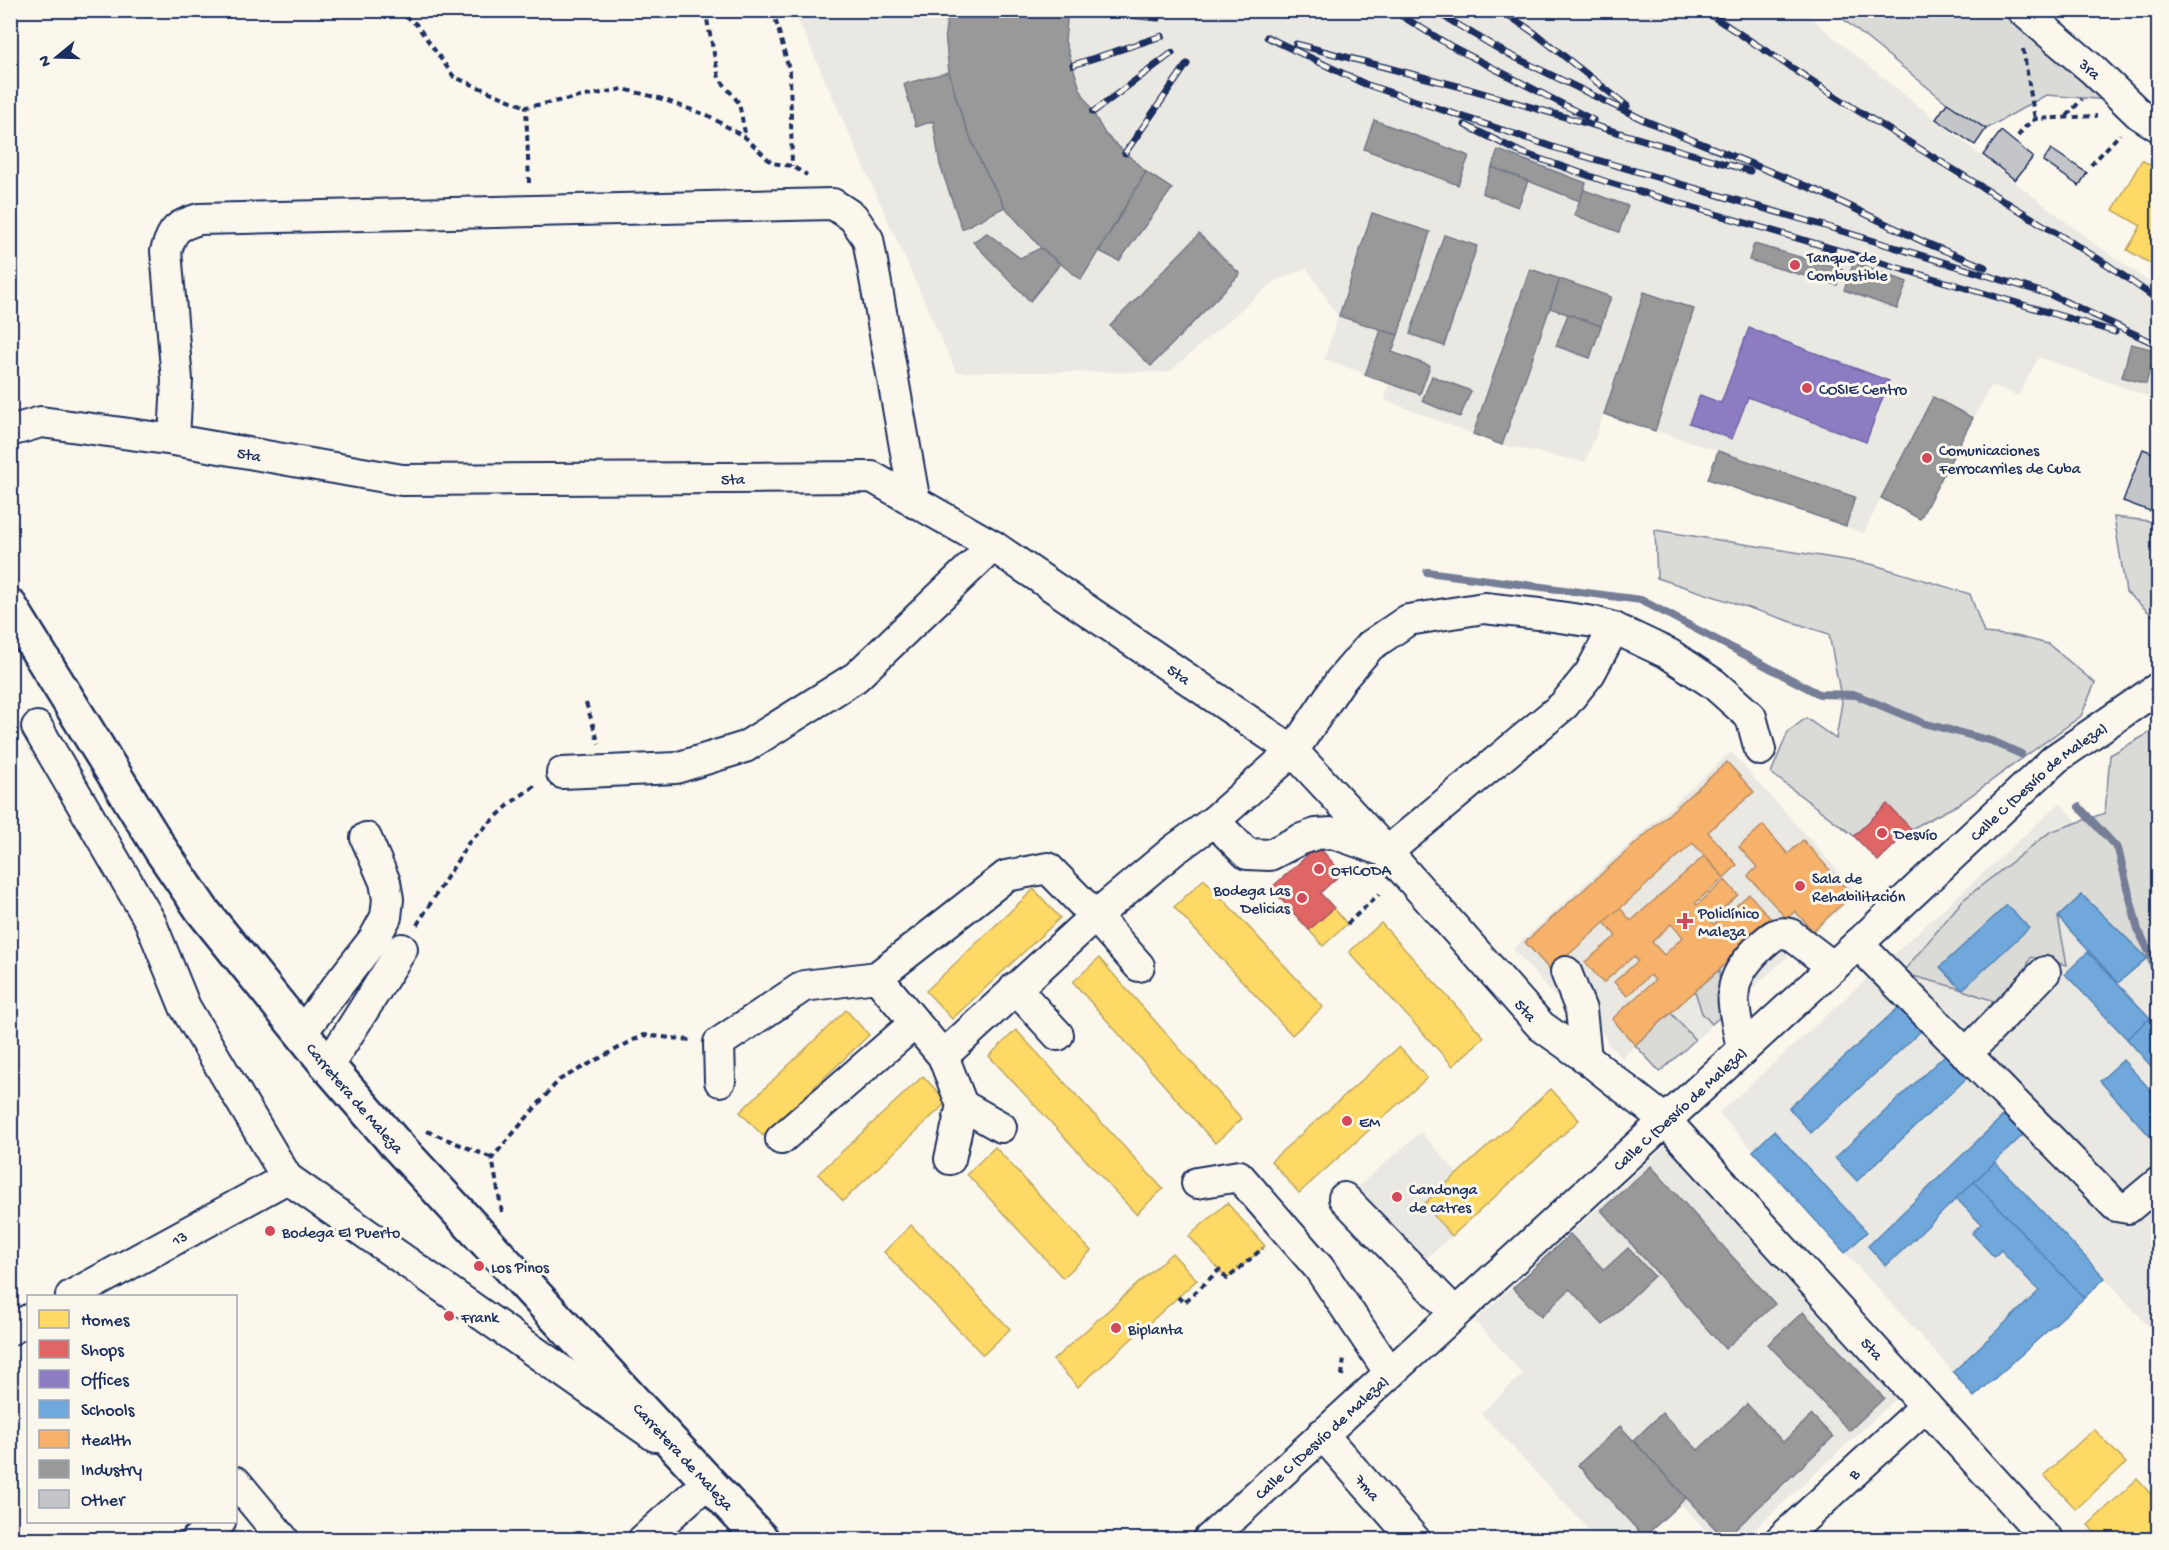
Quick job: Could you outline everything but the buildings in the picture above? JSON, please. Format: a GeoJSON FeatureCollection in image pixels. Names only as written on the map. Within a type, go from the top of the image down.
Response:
{"type":"FeatureCollection","features":[{"type":"Feature","properties":{"kind":"main road","name":"Carretera de Maleza"},"geometry":{"type":"LineString","coordinates":[[10,606],[167,859],[202,910],[301,1033],[393,1141],[762,1539]]}},
{"type":"Feature","properties":{"kind":"street","name":"3ra"},"geometry":{"type":"LineString","coordinates":[[2022,10],[2149,120]]}},
{"type":"Feature","properties":{"kind":"street"},"geometry":{"type":"LineString","coordinates":[[174,440],[177,380],[166,251],[171,234],[183,224],[199,219],[834,204],[853,217],[868,239],[915,503]]}},
{"type":"Feature","properties":{"kind":"street","name":"5ta"},"geometry":{"type":"LineString","coordinates":[[10,431],[41,422],[174,440],[402,480],[872,477],[993,546],[1293,751],[1387,852],[1541,1026],[1666,1121],[2048,1539]]}},
{"type":"Feature","properties":{"kind":"street"},"geometry":{"type":"LineString","coordinates":[[562,773],[676,768],[746,747],[856,676],[993,546]]}},
{"type":"Feature","properties":{"kind":"street"},"geometry":{"type":"LineString","coordinates":[[943,1056],[1095,916],[1174,850],[1214,821],[1293,751],[1340,681],[1370,646],[1408,620],[1484,608],[1594,622],[1614,628],[1669,654],[1714,684],[1751,717],[1760,750]]}},
{"type":"Feature","properties":{"kind":"street"},"geometry":{"type":"LineString","coordinates":[[1214,821],[1246,854],[1270,855],[1308,837],[1333,833],[1387,852],[1564,705],[1590,673],[1614,628]]}},
{"type":"Feature","properties":{"kind":"street","name":"Calle C (Desvío de Maleza)"},"geometry":{"type":"LineString","coordinates":[[1208,1539],[1666,1121],[2055,759],[2158,688]]}},
{"type":"Feature","properties":{"kind":"street"},"geometry":{"type":"LineString","coordinates":[[37,727],[150,921],[184,1007],[287,1178],[682,1455]]}},
{"type":"Feature","properties":{"kind":"street"},"geometry":{"type":"LineString","coordinates":[[301,1033],[374,939],[386,917],[388,899],[385,882],[366,838]]}},
{"type":"Feature","properties":{"kind":"street"},"geometry":{"type":"LineString","coordinates":[[720,1081],[719,1043],[804,987],[877,977],[1006,876],[1048,868],[1139,966]]}},
{"type":"Feature","properties":{"kind":"street"},"geometry":{"type":"LineString","coordinates":[[1742,1050],[1732,991],[1737,975],[1746,960],[1773,934],[1781,932],[1790,934],[1833,967]]}},
{"type":"Feature","properties":{"kind":"street"},"geometry":{"type":"LineString","coordinates":[[1858,944],[2116,1206],[2128,1208],[2158,1183]]}},
{"type":"Feature","properties":{"kind":"street"},"geometry":{"type":"LineString","coordinates":[[328,1066],[402,949]]}},
{"type":"Feature","properties":{"kind":"street"},"geometry":{"type":"LineString","coordinates":[[1566,972],[1581,1010],[1586,1058]]}},
{"type":"Feature","properties":{"kind":"street"},"geometry":{"type":"LineString","coordinates":[[1966,1054],[2044,972]]}},
{"type":"Feature","properties":{"kind":"street"},"geometry":{"type":"LineString","coordinates":[[877,977],[943,1056],[962,1106],[950,1159]]}},
{"type":"Feature","properties":{"kind":"street"},"geometry":{"type":"LineString","coordinates":[[1015,988],[1058,1035]]}},
{"type":"Feature","properties":{"kind":"street"},"geometry":{"type":"LineString","coordinates":[[781,1139],[915,1023]]}},
{"type":"Feature","properties":{"kind":"street"},"geometry":{"type":"LineString","coordinates":[[962,1106],[1001,1127]]}},
{"type":"Feature","properties":{"kind":"street"},"geometry":{"type":"LineString","coordinates":[[1197,1183],[1239,1176],[1319,1268],[1390,1373]]}},
{"type":"Feature","properties":{"kind":"street","name":"13"},"geometry":{"type":"LineString","coordinates":[[77,1295],[287,1178]]}},
{"type":"Feature","properties":{"kind":"street"},"geometry":{"type":"LineString","coordinates":[[1344,1198],[1455,1312]]}},
{"type":"Feature","properties":{"kind":"street"},"geometry":{"type":"LineString","coordinates":[[10,1330],[27,1321]]}},
{"type":"Feature","properties":{"kind":"street","name":"B"},"geometry":{"type":"LineString","coordinates":[[1780,1539],[1926,1406]]}},
{"type":"Feature","properties":{"kind":"street","name":"7ma"},"geometry":{"type":"LineString","coordinates":[[1331,1426],[1415,1539]]}},
{"type":"Feature","properties":{"kind":"street"},"geometry":{"type":"LineString","coordinates":[[643,1539],[709,1481]]}},
{"type":"Feature","properties":{"kind":"street"},"geometry":{"type":"LineString","coordinates":[[240,1497],[284,1539]]}},
{"type":"Feature","properties":{"kind":"street"},"geometry":{"type":"LineString","coordinates":[[196,1539],[217,1523]]}},
{"type":"Feature","properties":{"kind":"path"},"geometry":{"type":"LineString","coordinates":[[396,10],[416,24],[453,77],[526,107],[623,89],[660,98],[709,116],[746,138],[772,163],[792,166],[828,187],[834,204]]}},
{"type":"Feature","properties":{"kind":"path"},"geometry":{"type":"LineString","coordinates":[[705,10],[719,78],[739,103],[746,138]]}},
{"type":"Feature","properties":{"kind":"path"},"geometry":{"type":"LineString","coordinates":[[773,10],[790,73],[792,166]]}},
{"type":"Feature","properties":{"kind":"path"},"geometry":{"type":"LineString","coordinates":[[2023,43],[2035,119]]}},
{"type":"Feature","properties":{"kind":"path"},"geometry":{"type":"LineString","coordinates":[[526,107],[530,211]]}},
{"type":"Feature","properties":{"kind":"path"},"geometry":{"type":"LineString","coordinates":[[2018,136],[2035,119],[2149,120]]}},
{"type":"Feature","properties":{"kind":"path"},"geometry":{"type":"LineString","coordinates":[[2091,165],[2149,120]]}},
{"type":"Feature","properties":{"kind":"path"},"geometry":{"type":"LineString","coordinates":[[586,704],[597,735],[605,771]]}},
{"type":"Feature","properties":{"kind":"path"},"geometry":{"type":"LineString","coordinates":[[402,949],[469,842],[511,803],[542,780],[562,773]]}},
{"type":"Feature","properties":{"kind":"path"},"geometry":{"type":"LineString","coordinates":[[1347,924],[1379,894]]}},
{"type":"Feature","properties":{"kind":"path"},"geometry":{"type":"LineString","coordinates":[[492,1158],[559,1080],[643,1035],[719,1043]]}},
{"type":"Feature","properties":{"kind":"path"},"geometry":{"type":"LineString","coordinates":[[393,1141],[421,1128],[492,1158]]}},
{"type":"Feature","properties":{"kind":"path"},"geometry":{"type":"LineString","coordinates":[[492,1158],[504,1224],[493,1247]]}},
{"type":"Feature","properties":{"kind":"path"},"geometry":{"type":"LineString","coordinates":[[1178,1297],[1184,1303],[1220,1270],[1227,1279],[1285,1227]]}},
{"type":"Feature","properties":{"kind":"path"},"geometry":{"type":"LineString","coordinates":[[1331,1426],[1348,1311]]}},
{"type":"Feature","properties":{"kind":"shaded area"},"geometry":{"type":"Polygon","coordinates":[[[794,11],[1803,11],[1999,170],[2091,241],[2158,288],[2158,400],[2039,357],[2018,396],[1991,385],[1920,519],[1881,498],[1864,533],[1708,479],[1718,451],[1604,414],[1585,462],[1502,445],[1385,400],[1389,383],[1324,359],[1338,317],[1307,268],[1273,282],[1169,372],[956,372],[794,11]]]}},
{"type":"Feature","properties":{"kind":"shaded area"},"geometry":{"type":"Polygon","coordinates":[[[1833,11],[2004,11],[2109,100],[2046,95],[1986,129],[1947,103],[1833,11]]]}},
{"type":"Feature","properties":{"kind":"shaded area"},"geometry":{"type":"Polygon","coordinates":[[[2114,517],[2158,522],[2158,620],[2126,592],[2114,517]]]}},
{"type":"Feature","properties":{"kind":"shaded area"},"geometry":{"type":"Polygon","coordinates":[[[1655,530],[1871,564],[1970,594],[1984,633],[2016,636],[2048,644],[2095,683],[2081,716],[1959,804],[1911,829],[1887,805],[1854,836],[1771,773],[1788,732],[1806,718],[1836,739],[1842,702],[1829,634],[1657,578],[1655,530]]]}},
{"type":"Feature","properties":{"kind":"shaded area"},"geometry":{"type":"Polygon","coordinates":[[[2158,728],[2158,987],[2147,958],[2082,895],[2058,917],[2067,965],[2031,957],[2008,1006],[1954,987],[1902,973],[1963,900],[2050,832],[2105,813],[2110,755],[2158,728]]]}},
{"type":"Feature","properties":{"kind":"shaded area","name":"Policlínico Maleza"},"geometry":{"type":"Polygon","coordinates":[[[1731,752],[1858,893],[1660,1072],[1635,1045],[1622,1058],[1609,1045],[1593,1014],[1564,1006],[1513,949],[1731,752]]]}},
{"type":"Feature","properties":{"kind":"shaded area"},"geometry":{"type":"Polygon","coordinates":[[[2060,803],[2108,856],[2158,987],[2158,1337],[2105,1278],[1974,1397],[1719,1113],[2060,803]]]}},
{"type":"Feature","properties":{"kind":"shaded area"},"geometry":{"type":"Polygon","coordinates":[[[1719,970],[1721,1016],[1712,1024],[1702,1013],[1695,991],[1719,970]]]}},
{"type":"Feature","properties":{"kind":"shaded area"},"geometry":{"type":"Polygon","coordinates":[[[1671,1013],[1695,1040],[1660,1072],[1635,1045],[1671,1013]]]}},
{"type":"Feature","properties":{"kind":"shaded area","name":"Candonga de catres"},"geometry":{"type":"Polygon","coordinates":[[[1421,1132],[1458,1174],[1424,1204],[1452,1236],[1421,1263],[1355,1189],[1421,1132]]]}},
{"type":"Feature","properties":{"kind":"shaded area"},"geometry":{"type":"Polygon","coordinates":[[[1665,1146],[1896,1399],[1744,1539],[1714,1539],[1680,1503],[1641,1539],[1597,1539],[1481,1413],[1523,1374],[1475,1321],[1665,1146]]]}},
{"type":"Feature","properties":{"kind":"waterway"},"geometry":{"type":"LineString","coordinates":[[1427,572],[1641,600],[1819,694],[1856,695],[1923,723],[1992,741],[2021,754]]}},
{"type":"Feature","properties":{"kind":"waterway"},"geometry":{"type":"LineString","coordinates":[[2079,807],[2118,849],[2138,930],[2158,969]]}},
{"type":"Feature","properties":{"kind":"railway"},"geometry":{"type":"LineString","coordinates":[[1080,10],[1158,18]]}},
{"type":"Feature","properties":{"kind":"railway"},"geometry":{"type":"LineString","coordinates":[[1392,10],[1449,45],[1593,120]]}},
{"type":"Feature","properties":{"kind":"railway"},"geometry":{"type":"LineString","coordinates":[[1433,10],[1502,51],[1646,121],[1818,191],[1926,243],[1985,267]]}},
{"type":"Feature","properties":{"kind":"railway"},"geometry":{"type":"LineString","coordinates":[[1501,10],[1536,34],[1627,106]]}},
{"type":"Feature","properties":{"kind":"railway"},"geometry":{"type":"LineString","coordinates":[[1703,10],[1852,107],[2108,265],[2158,300]]}},
{"type":"Feature","properties":{"kind":"railway"},"geometry":{"type":"LineString","coordinates":[[1073,65],[1162,36]]}},
{"type":"Feature","properties":{"kind":"railway"},"geometry":{"type":"LineString","coordinates":[[1267,37],[1365,84],[1556,148],[1825,226],[2051,295],[2158,345]]}},
{"type":"Feature","properties":{"kind":"railway"},"geometry":{"type":"LineString","coordinates":[[1296,44],[1469,89],[1750,171]]}},
{"type":"Feature","properties":{"kind":"railway"},"geometry":{"type":"LineString","coordinates":[[1093,112],[1172,53]]}},
{"type":"Feature","properties":{"kind":"railway"},"geometry":{"type":"LineString","coordinates":[[1125,153],[1187,64]]}},
{"type":"Feature","properties":{"kind":"railway"},"geometry":{"type":"LineString","coordinates":[[1465,125],[1520,152],[1607,182],[2115,332]]}},
{"type":"Feature","properties":{"kind":"place","name":"Tanque de Combustible"},"geometry":{"type":"Point","coordinates":[1795,265]}},
{"type":"Feature","properties":{"kind":"place","name":"COSIE Centro"},"geometry":{"type":"Point","coordinates":[1807,388]}},
{"type":"Feature","properties":{"kind":"place","name":"Comunicaciones Ferrocarriles de Cuba"},"geometry":{"type":"Point","coordinates":[1927,458]}},
{"type":"Feature","properties":{"kind":"place","name":"Desvío"},"geometry":{"type":"Point","coordinates":[1882,833]}},
{"type":"Feature","properties":{"kind":"place","name":"OFICODA"},"geometry":{"type":"Point","coordinates":[1319,869]}},
{"type":"Feature","properties":{"kind":"place","name":"Sala de Rehabilitación"},"geometry":{"type":"Point","coordinates":[1800,886]}},
{"type":"Feature","properties":{"kind":"place","name":"Bodega Las Delicias"},"geometry":{"type":"Point","coordinates":[1302,898]}},
{"type":"Feature","properties":{"kind":"place","name":"Policlínico Maleza"},"geometry":{"type":"Point","coordinates":[1685,921]}},
{"type":"Feature","properties":{"kind":"place","name":"EM"},"geometry":{"type":"Point","coordinates":[1347,1121]}},
{"type":"Feature","properties":{"kind":"place","name":"Candonga de catres"},"geometry":{"type":"Point","coordinates":[1397,1197]}},
{"type":"Feature","properties":{"kind":"place","name":"Bodega El Puerto"},"geometry":{"type":"Point","coordinates":[270,1231]}},
{"type":"Feature","properties":{"kind":"place","name":"Los Pinos"},"geometry":{"type":"Point","coordinates":[479,1266]}},
{"type":"Feature","properties":{"kind":"place","name":"Frank"},"geometry":{"type":"Point","coordinates":[449,1316]}},
{"type":"Feature","properties":{"kind":"place","name":"Biplanta"},"geometry":{"type":"Point","coordinates":[1116,1328]}}]}
